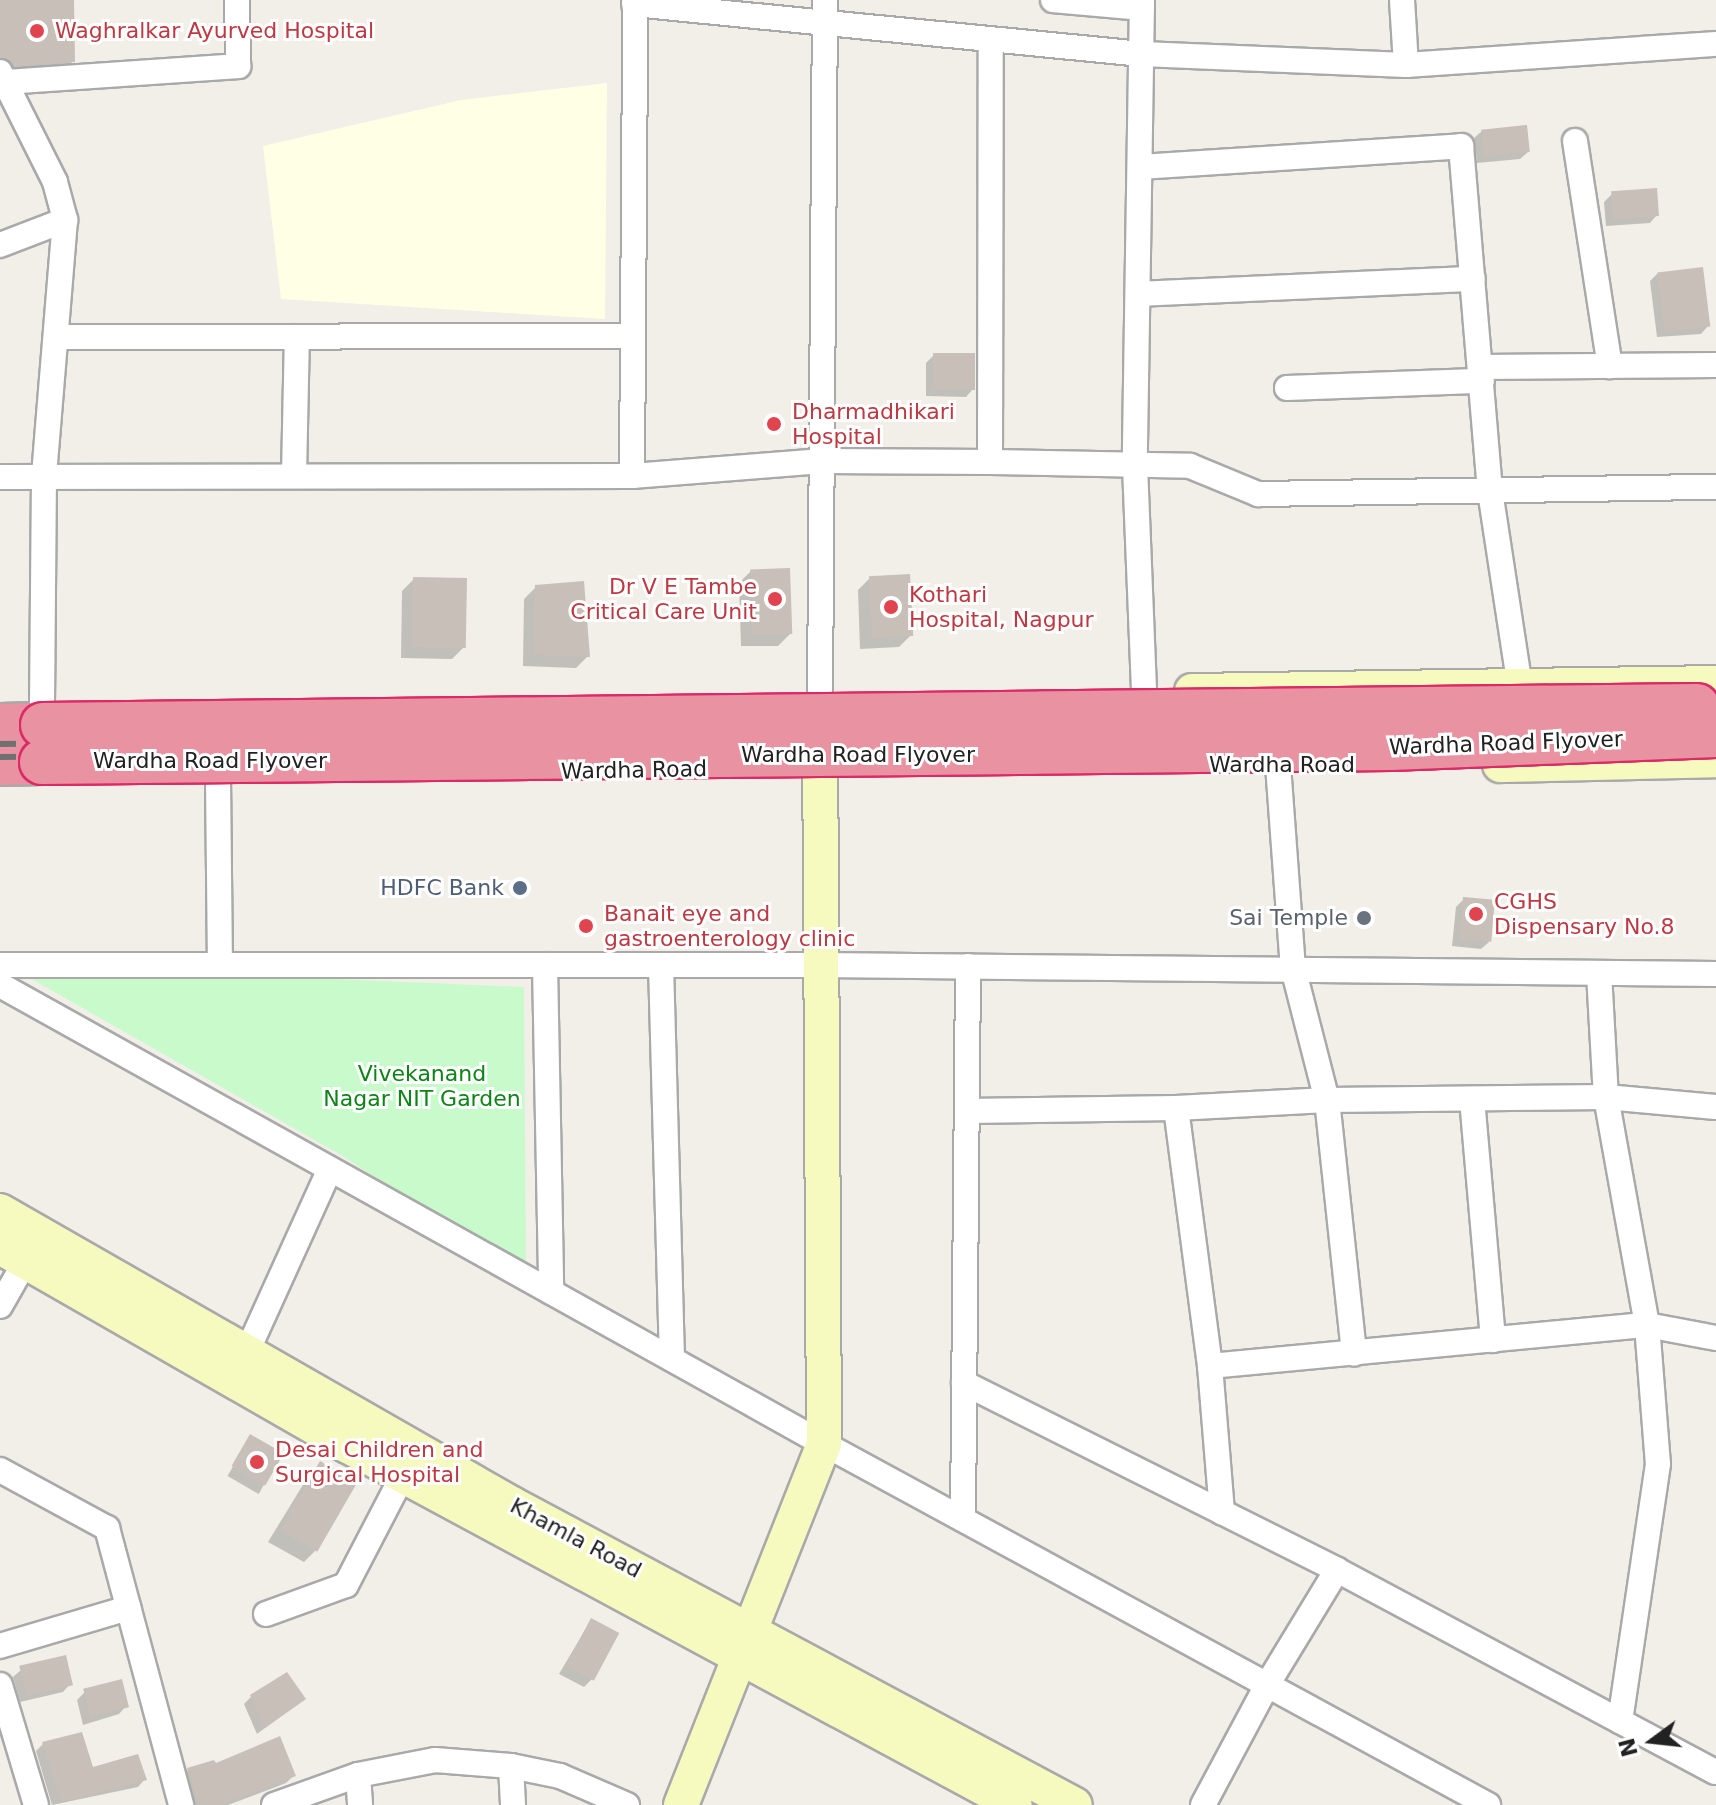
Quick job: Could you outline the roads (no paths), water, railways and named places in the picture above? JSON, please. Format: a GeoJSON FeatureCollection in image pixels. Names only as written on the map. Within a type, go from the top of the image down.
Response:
{"type":"FeatureCollection","features":[{"type":"Feature","properties":{"kind":"highway","name":"Wardha Road Flyover"},"geometry":{"type":"LineString","coordinates":[[0,726],[1716,706]]}},
{"type":"Feature","properties":{"kind":"highway","name":"Wardha Road Flyover"},"geometry":{"type":"LineString","coordinates":[[0,763],[1344,748],[1716,735]]}},
{"type":"Feature","properties":{"kind":"street"},"geometry":{"type":"LineString","coordinates":[[42,704],[44,476],[65,220],[55,182],[2,77],[238,66],[237,0]]}},
{"type":"Feature","properties":{"kind":"street"},"geometry":{"type":"LineString","coordinates":[[1053,0],[1142,8],[1135,466],[1144,692]]}},
{"type":"Feature","properties":{"kind":"street"},"geometry":{"type":"LineString","coordinates":[[1402,0],[1406,65]]}},
{"type":"Feature","properties":{"kind":"street"},"geometry":{"type":"LineString","coordinates":[[632,476],[635,2],[825,11],[991,39],[1406,65],[1716,44]]}},
{"type":"Feature","properties":{"kind":"street"},"geometry":{"type":"LineString","coordinates":[[684,1804],[744,1643],[824,1444],[820,698],[825,11]]}},
{"type":"Feature","properties":{"kind":"street"},"geometry":{"type":"LineString","coordinates":[[990,462],[991,39]]}},
{"type":"Feature","properties":{"kind":"street"},"geometry":{"type":"LineString","coordinates":[[1575,141],[1610,366]]}},
{"type":"Feature","properties":{"kind":"street"},"geometry":{"type":"LineString","coordinates":[[1140,167],[1461,146],[1490,491],[1520,686]]}},
{"type":"Feature","properties":{"kind":"street"},"geometry":{"type":"LineString","coordinates":[[0,245],[65,220]]}},
{"type":"Feature","properties":{"kind":"street"},"geometry":{"type":"LineString","coordinates":[[1138,294],[1473,279]]}},
{"type":"Feature","properties":{"kind":"street"},"geometry":{"type":"LineString","coordinates":[[56,337],[633,336]]}},
{"type":"Feature","properties":{"kind":"street"},"geometry":{"type":"LineString","coordinates":[[294,476],[297,337]]}},
{"type":"Feature","properties":{"kind":"street"},"geometry":{"type":"LineString","coordinates":[[1287,388],[1610,366],[1716,365]]}},
{"type":"Feature","properties":{"kind":"street"},"geometry":{"type":"LineString","coordinates":[[0,477],[632,476],[822,461],[1190,466],[1258,494],[1716,487]]}},
{"type":"Feature","properties":{"kind":"street"},"geometry":{"type":"LineString","coordinates":[[0,706],[820,698],[1290,687],[1716,683]]}},
{"type":"Feature","properties":{"kind":"street","name":"Wardha Road"},"geometry":{"type":"LineString","coordinates":[[0,782],[821,768],[1459,765],[1716,760]]}},
{"type":"Feature","properties":{"kind":"street"},"geometry":{"type":"LineString","coordinates":[[1278,765],[1293,968],[1327,1100],[1354,1354]]}},
{"type":"Feature","properties":{"kind":"street"},"geometry":{"type":"LineString","coordinates":[[218,778],[220,965]]}},
{"type":"Feature","properties":{"kind":"street"},"geometry":{"type":"LineString","coordinates":[[0,965],[821,965],[1716,974]]}},
{"type":"Feature","properties":{"kind":"street"},"geometry":{"type":"LineString","coordinates":[[545,965],[551,1292]]}},
{"type":"Feature","properties":{"kind":"street"},"geometry":{"type":"LineString","coordinates":[[661,965],[672,1359]]}},
{"type":"Feature","properties":{"kind":"street"},"geometry":{"type":"LineString","coordinates":[[963,1519],[968,966]]}},
{"type":"Feature","properties":{"kind":"street"},"geometry":{"type":"LineString","coordinates":[[1599,973],[1606,1097],[1647,1325],[1658,1464],[1620,1721]]}},
{"type":"Feature","properties":{"kind":"street"},"geometry":{"type":"LineString","coordinates":[[0,985],[824,1444],[1488,1805]]}},
{"type":"Feature","properties":{"kind":"street"},"geometry":{"type":"LineString","coordinates":[[967,1111],[1176,1108],[1327,1100],[1606,1097],[1716,1107]]}},
{"type":"Feature","properties":{"kind":"street"},"geometry":{"type":"LineString","coordinates":[[1472,1099],[1493,1340]]}},
{"type":"Feature","properties":{"kind":"street"},"geometry":{"type":"LineString","coordinates":[[1176,1108],[1210,1366],[1222,1513]]}},
{"type":"Feature","properties":{"kind":"street"},"geometry":{"type":"LineString","coordinates":[[246,1354],[330,1169]]}},
{"type":"Feature","properties":{"kind":"street","name":"Khamla Road"},"geometry":{"type":"LineString","coordinates":[[0,1211],[22,1248],[403,1475],[1075,1805]]}},
{"type":"Feature","properties":{"kind":"street"},"geometry":{"type":"LineString","coordinates":[[0,1306],[22,1248]]}},
{"type":"Feature","properties":{"kind":"street","name":"Khamla Road"},"geometry":{"type":"LineString","coordinates":[[22,1248],[246,1354],[555,1528],[1015,1805]]}},
{"type":"Feature","properties":{"kind":"street"},"geometry":{"type":"LineString","coordinates":[[1210,1366],[1647,1325],[1716,1338]]}},
{"type":"Feature","properties":{"kind":"street"},"geometry":{"type":"LineString","coordinates":[[964,1383],[1337,1570],[1716,1772]]}},
{"type":"Feature","properties":{"kind":"street"},"geometry":{"type":"LineString","coordinates":[[0,1470],[107,1528],[181,1805]]}},
{"type":"Feature","properties":{"kind":"street"},"geometry":{"type":"LineString","coordinates":[[266,1614],[346,1585],[403,1475]]}},
{"type":"Feature","properties":{"kind":"street"},"geometry":{"type":"LineString","coordinates":[[1203,1805],[1267,1685],[1337,1570]]}},
{"type":"Feature","properties":{"kind":"street"},"geometry":{"type":"LineString","coordinates":[[0,1646],[128,1608]]}},
{"type":"Feature","properties":{"kind":"street"},"geometry":{"type":"LineString","coordinates":[[0,1685],[36,1805]]}},
{"type":"Feature","properties":{"kind":"street"},"geometry":{"type":"LineString","coordinates":[[274,1805],[358,1775],[435,1760],[511,1766],[560,1776],[627,1805]]}},
{"type":"Feature","properties":{"kind":"street"},"geometry":{"type":"LineString","coordinates":[[511,1766],[513,1805]]}},
{"type":"Feature","properties":{"kind":"street"},"geometry":{"type":"LineString","coordinates":[[358,1775],[360,1805]]}},
{"type":"Feature","properties":{"kind":"railway"},"geometry":{"type":"LineString","coordinates":[[0,744],[1296,731],[1716,720]]}},
{"type":"Feature","properties":{"kind":"railway"},"geometry":{"type":"LineString","coordinates":[[0,757],[1296,744],[1716,733]]}},
{"type":"Feature","properties":{"kind":"place","name":"Waghralkar Ayurved Hospital"},"geometry":{"type":"Point","coordinates":[37,31]}},
{"type":"Feature","properties":{"kind":"place","name":"Dharmadhikari Hospital"},"geometry":{"type":"Point","coordinates":[774,424]}},
{"type":"Feature","properties":{"kind":"place","name":"Dr V E Tambe Critical Care Unit"},"geometry":{"type":"Point","coordinates":[775,599]}},
{"type":"Feature","properties":{"kind":"place","name":"Kothari Hospital, Nagpur"},"geometry":{"type":"Point","coordinates":[891,607]}},
{"type":"Feature","properties":{"kind":"place","name":"HDFC Bank"},"geometry":{"type":"Point","coordinates":[520,888]}},
{"type":"Feature","properties":{"kind":"place","name":"CGHS Dispensary No.8"},"geometry":{"type":"Point","coordinates":[1476,914]}},
{"type":"Feature","properties":{"kind":"place","name":"Sai Temple"},"geometry":{"type":"Point","coordinates":[1364,918]}},
{"type":"Feature","properties":{"kind":"place","name":"Banait eye and gastroenterology clinic"},"geometry":{"type":"Point","coordinates":[586,926]}},
{"type":"Feature","properties":{"kind":"place","name":"Desai Children and Surgical Hospital"},"geometry":{"type":"Point","coordinates":[257,1462]}},
{"type":"Feature","properties":{"kind":"park label","name":"Vivekanand Nagar NIT Garden"},"geometry":{"type":"Point","coordinates":[422,1086]}}]}
